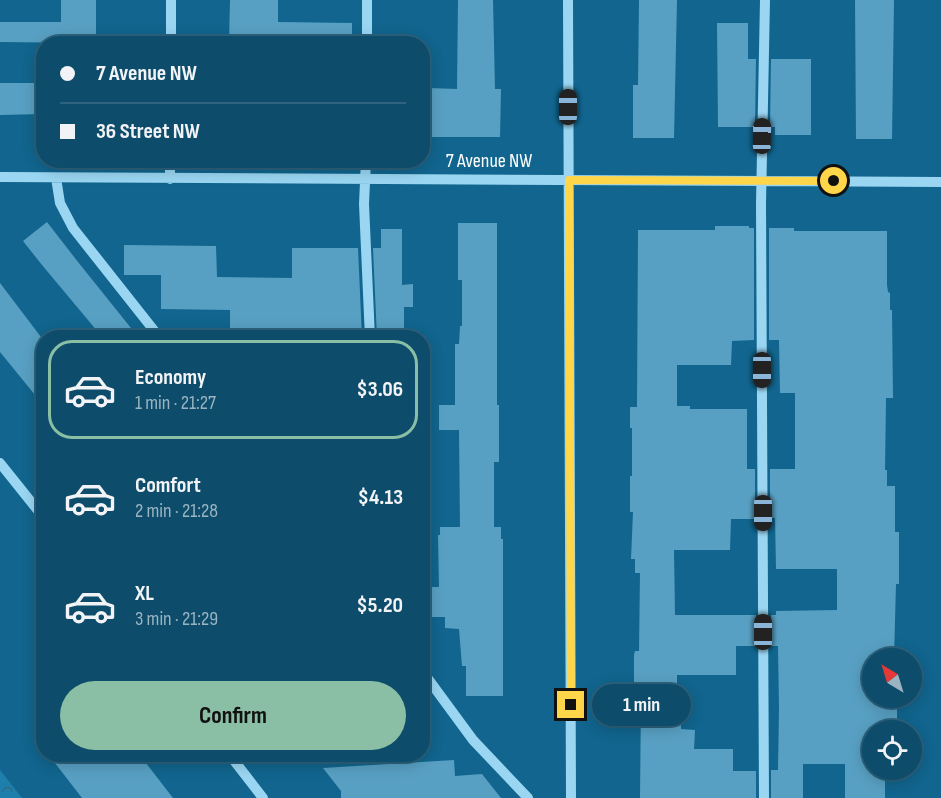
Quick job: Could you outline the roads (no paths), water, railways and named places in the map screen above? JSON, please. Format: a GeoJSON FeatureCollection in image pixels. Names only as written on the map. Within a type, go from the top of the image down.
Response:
{"type":"FeatureCollection","features":[{"type":"Feature","properties":{"kind":"street"},"geometry":{"type":"LineString","coordinates":[[171,0],[171,36]]}},
{"type":"Feature","properties":{"kind":"street"},"geometry":{"type":"LineString","coordinates":[[367,0],[367,36]]}},
{"type":"Feature","properties":{"kind":"street"},"geometry":{"type":"LineString","coordinates":[[568,0],[571,798]]}},
{"type":"Feature","properties":{"kind":"street"},"geometry":{"type":"LineString","coordinates":[[764,798],[762,181],[765,0]]}},
{"type":"Feature","properties":{"kind":"street"},"geometry":{"type":"LineString","coordinates":[[170,168],[170,179]]}},
{"type":"Feature","properties":{"kind":"street"},"geometry":{"type":"LineString","coordinates":[[365,168],[370,330]]}},
{"type":"Feature","properties":{"kind":"street","name":"7 Avenue NW"},"geometry":{"type":"LineString","coordinates":[[0,177],[941,182]]}},
{"type":"Feature","properties":{"kind":"street"},"geometry":{"type":"LineString","coordinates":[[56,178],[60,203],[73,228],[154,330]]}},
{"type":"Feature","properties":{"kind":"street"},"geometry":{"type":"LineString","coordinates":[[0,463],[36,508]]}},
{"type":"Feature","properties":{"kind":"street"},"geometry":{"type":"LineString","coordinates":[[430,682],[473,740],[528,798]]}},
{"type":"Feature","properties":{"kind":"street"},"geometry":{"type":"LineString","coordinates":[[235,762],[263,798]]}}]}
